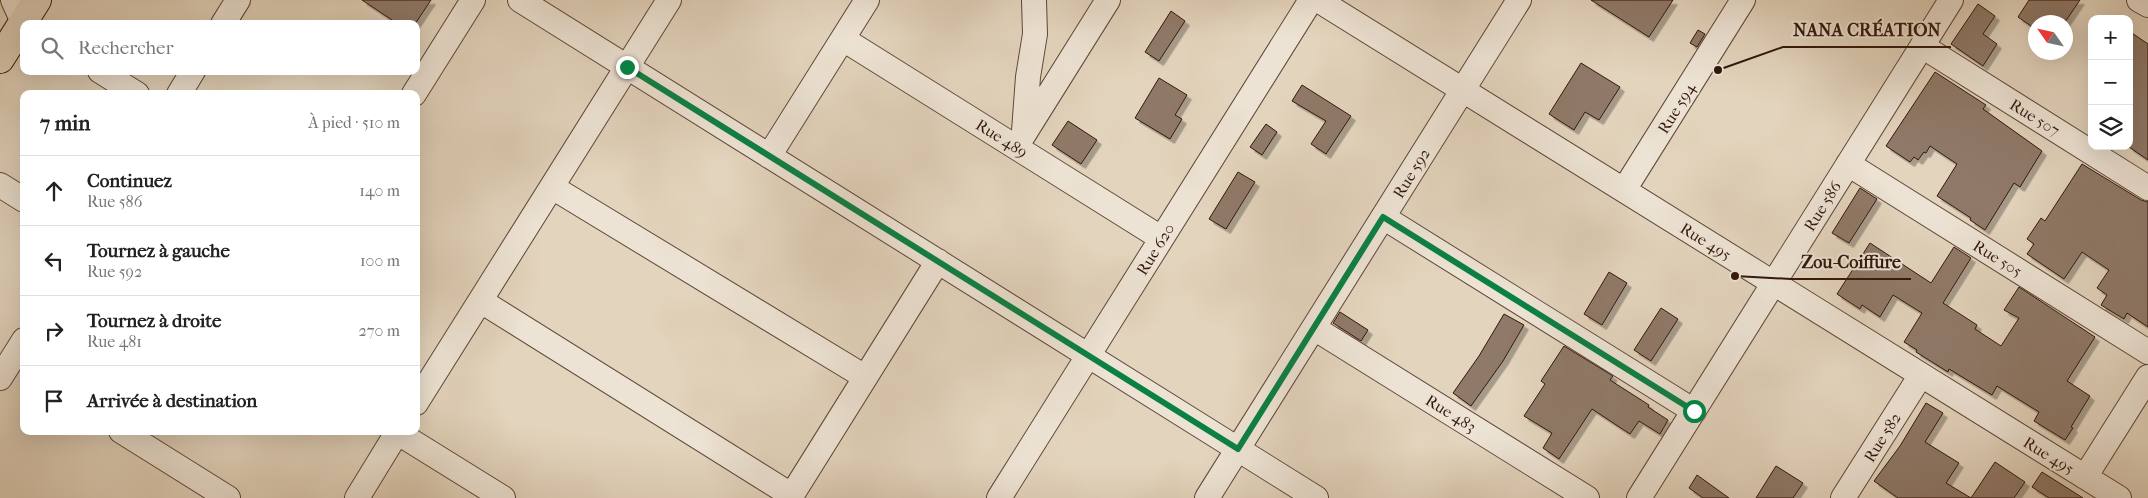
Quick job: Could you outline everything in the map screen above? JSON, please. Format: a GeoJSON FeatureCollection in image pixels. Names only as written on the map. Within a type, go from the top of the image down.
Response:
{"type":"FeatureCollection","features":[{"type":"Feature","properties":{"kind":"main road"},"geometry":{"type":"LineString","coordinates":[[0,59],[20,16],[37,0]]}},
{"type":"Feature","properties":{"kind":"street"},"geometry":{"type":"LineString","coordinates":[[226,20],[238,0]]}},
{"type":"Feature","properties":{"kind":"street"},"geometry":{"type":"LineString","coordinates":[[417,90],[473,0]]}},
{"type":"Feature","properties":{"kind":"street"},"geometry":{"type":"LineString","coordinates":[[520,0],[1316,498]]}},
{"type":"Feature","properties":{"kind":"street"},"geometry":{"type":"LineString","coordinates":[[420,397],[669,0]]}},
{"type":"Feature","properties":{"kind":"street"},"geometry":{"type":"LineString","coordinates":[[769,156],[867,0]]}},
{"type":"Feature","properties":{"kind":"street"},"geometry":{"type":"LineString","coordinates":[[1020,141],[1035,34],[1034,0]]}},
{"type":"Feature","properties":{"kind":"street"},"geometry":{"type":"LineString","coordinates":[[1020,141],[1108,0]]}},
{"type":"Feature","properties":{"kind":"street","name":"Rue 620"},"geometry":{"type":"LineString","coordinates":[[998,498],[1310,0]]}},
{"type":"Feature","properties":{"kind":"street","name":"Rue 495"},"geometry":{"type":"LineString","coordinates":[[1318,0],[2118,498]]}},
{"type":"Feature","properties":{"kind":"street","name":"Rue 592"},"geometry":{"type":"LineString","coordinates":[[1208,498],[1519,0]]}},
{"type":"Feature","properties":{"kind":"street","name":"Rue 594"},"geometry":{"type":"LineString","coordinates":[[1624,190],[1743,0]]}},
{"type":"Feature","properties":{"kind":"street","name":"Rue 586"},"geometry":{"type":"LineString","coordinates":[[1639,498],[1951,0]]}},
{"type":"Feature","properties":{"kind":"street","name":"Rue 489"},"geometry":{"type":"LineString","coordinates":[[843,39],[1020,141],[1162,238]]}},
{"type":"Feature","properties":{"kind":"street","name":"Rue 507"},"geometry":{"type":"LineString","coordinates":[[1922,46],[2148,188]]}},
{"type":"Feature","properties":{"kind":"street"},"geometry":{"type":"LineString","coordinates":[[106,75],[131,90]]}},
{"type":"Feature","properties":{"kind":"street"},"geometry":{"type":"LineString","coordinates":[[181,90],[191,75]]}},
{"type":"Feature","properties":{"kind":"street","name":"Rue 505"},"geometry":{"type":"LineString","coordinates":[[1848,164],[2148,352]]}},
{"type":"Feature","properties":{"kind":"street"},"geometry":{"type":"LineString","coordinates":[[0,185],[20,198]]}},
{"type":"Feature","properties":{"kind":"street"},"geometry":{"type":"LineString","coordinates":[[552,187],[865,377]]}},
{"type":"Feature","properties":{"kind":"street"},"geometry":{"type":"LineString","coordinates":[[1383,217],[1694,411]]}},
{"type":"Feature","properties":{"kind":"street"},"geometry":{"type":"LineString","coordinates":[[481,301],[791,497],[938,261]]}},
{"type":"Feature","properties":{"kind":"street","name":"Rue 483"},"geometry":{"type":"LineString","coordinates":[[1314,328],[1587,498]]}},
{"type":"Feature","properties":{"kind":"street"},"geometry":{"type":"LineString","coordinates":[[11,370],[20,349]]}},
{"type":"Feature","properties":{"kind":"street","name":"Rue 582"},"geometry":{"type":"LineString","coordinates":[[1844,498],[1921,375]]}},
{"type":"Feature","properties":{"kind":"street"},"geometry":{"type":"LineString","coordinates":[[2085,477],[2148,377]]}},
{"type":"Feature","properties":{"kind":"street"},"geometry":{"type":"LineString","coordinates":[[127,435],[228,498]]}},
{"type":"Feature","properties":{"kind":"street"},"geometry":{"type":"LineString","coordinates":[[357,498],[395,435]]}},
{"type":"Feature","properties":{"kind":"street"},"geometry":{"type":"LineString","coordinates":[[402,435],[503,498]]}},
{"type":"Feature","properties":{"kind":"building"},"geometry":{"type":"Polygon","coordinates":[[[362,0],[431,0],[418,20],[392,20],[362,0]]]}},
{"type":"Feature","properties":{"kind":"building"},"geometry":{"type":"Polygon","coordinates":[[[1591,0],[1673,0],[1649,37],[1591,0]]]}},
{"type":"Feature","properties":{"kind":"building"},"geometry":{"type":"Polygon","coordinates":[[[2029,0],[2080,0],[2070,15],[2028,15],[2028,24],[2018,17],[2029,0]]]}},
{"type":"Feature","properties":{"kind":"building"},"geometry":{"type":"Polygon","coordinates":[[[1978,4],[1995,16],[1983,34],[1997,44],[1983,66],[1951,44],[1978,4]]]}},
{"type":"Feature","properties":{"kind":"building"},"geometry":{"type":"Polygon","coordinates":[[[1171,11],[1185,21],[1159,61],[1145,52],[1171,11]]]}},
{"type":"Feature","properties":{"kind":"building"},"geometry":{"type":"Polygon","coordinates":[[[1698,30],[1705,34],[1697,47],[1690,43],[1698,30]]]}},
{"type":"Feature","properties":{"kind":"building"},"geometry":{"type":"Polygon","coordinates":[[[2133,34],[2148,44],[2148,160],[2133,150],[2133,34]]]}},
{"type":"Feature","properties":{"kind":"building"},"geometry":{"type":"Polygon","coordinates":[[[1581,63],[1620,87],[1599,120],[1585,112],[1574,130],[1549,114],[1581,63]]]}},
{"type":"Feature","properties":{"kind":"building"},"geometry":{"type":"Polygon","coordinates":[[[1935,72],[1986,105],[1983,109],[2042,151],[2020,187],[2014,183],[1985,230],[1970,220],[1971,218],[1937,196],[1957,164],[1930,146],[1926,153],[1924,152],[1918,160],[1914,157],[1910,162],[1886,146],[1935,72]]]}},
{"type":"Feature","properties":{"kind":"building"},"geometry":{"type":"Polygon","coordinates":[[[1159,78],[1187,95],[1175,115],[1182,119],[1170,139],[1135,118],[1159,78]]]}},
{"type":"Feature","properties":{"kind":"building"},"geometry":{"type":"Polygon","coordinates":[[[1302,85],[1351,116],[1326,154],[1311,144],[1326,121],[1292,101],[1302,85]]]}},
{"type":"Feature","properties":{"kind":"building"},"geometry":{"type":"Polygon","coordinates":[[[1068,121],[1097,140],[1081,164],[1052,145],[1068,121]]]}},
{"type":"Feature","properties":{"kind":"building"},"geometry":{"type":"Polygon","coordinates":[[[1266,124],[1277,132],[1262,155],[1250,147],[1266,124]]]}},
{"type":"Feature","properties":{"kind":"building"},"geometry":{"type":"Polygon","coordinates":[[[2082,164],[2141,200],[2148,202],[2148,327],[2127,313],[2124,319],[2101,305],[2107,295],[2097,288],[2109,270],[2082,252],[2064,279],[2027,254],[2034,244],[2027,239],[2041,218],[2045,221],[2082,164]]]}},
{"type":"Feature","properties":{"kind":"building"},"geometry":{"type":"Polygon","coordinates":[[[1238,172],[1255,182],[1226,229],[1209,219],[1238,172]]]}},
{"type":"Feature","properties":{"kind":"building"},"geometry":{"type":"Polygon","coordinates":[[[1860,188],[1877,199],[1849,243],[1832,233],[1860,188]]]}},
{"type":"Feature","properties":{"kind":"building"},"geometry":{"type":"Polygon","coordinates":[[[1870,243],[1931,283],[1954,247],[1971,258],[1943,303],[1977,325],[1975,329],[2001,346],[2019,318],[2004,310],[2019,287],[2095,337],[2067,381],[2090,396],[2065,440],[2034,421],[2039,412],[1997,386],[1992,395],[1949,369],[1948,372],[1916,352],[1917,350],[1904,342],[1922,313],[1893,295],[1880,317],[1862,305],[1860,309],[1837,294],[1870,243]]]}},
{"type":"Feature","properties":{"kind":"building"},"geometry":{"type":"Polygon","coordinates":[[[1609,272],[1627,283],[1602,325],[1584,314],[1609,272]]]}},
{"type":"Feature","properties":{"kind":"building"},"geometry":{"type":"Polygon","coordinates":[[[1661,308],[1678,319],[1651,361],[1634,350],[1661,308]]]}},
{"type":"Feature","properties":{"kind":"building"},"geometry":{"type":"Polygon","coordinates":[[[1340,312],[1368,330],[1361,341],[1333,323],[1340,312]]]}},
{"type":"Feature","properties":{"kind":"building"},"geometry":{"type":"Polygon","coordinates":[[[1504,314],[1524,325],[1503,361],[1471,406],[1453,393],[1479,356],[1504,314]]]}},
{"type":"Feature","properties":{"kind":"building"},"geometry":{"type":"Polygon","coordinates":[[[1564,346],[1613,376],[1610,380],[1649,405],[1648,407],[1668,420],[1660,434],[1639,421],[1630,434],[1592,409],[1559,459],[1543,448],[1552,433],[1524,416],[1545,384],[1541,381],[1564,346]]]}},
{"type":"Feature","properties":{"kind":"building"},"geometry":{"type":"Polygon","coordinates":[[[1926,403],[1943,413],[1925,442],[1959,463],[1946,483],[1971,498],[1898,498],[1874,481],[1900,446],[1926,403]]]}},
{"type":"Feature","properties":{"kind":"building"},"geometry":{"type":"Polygon","coordinates":[[[1995,462],[2025,482],[2014,498],[1971,498],[1995,462]]]}},
{"type":"Feature","properties":{"kind":"building"},"geometry":{"type":"Polygon","coordinates":[[[1776,466],[1803,483],[1793,498],[1756,498],[1776,466]]]}},
{"type":"Feature","properties":{"kind":"building"},"geometry":{"type":"Polygon","coordinates":[[[2042,472],[2083,498],[2049,498],[2032,487],[2042,472]]]}},
{"type":"Feature","properties":{"kind":"building"},"geometry":{"type":"Polygon","coordinates":[[[1697,475],[1729,498],[1703,498],[1689,488],[1697,475]]]}},
{"type":"Feature","properties":{"kind":"place","name":"NANA CRÉATION"},"geometry":{"type":"Point","coordinates":[1718,70]}},
{"type":"Feature","properties":{"kind":"place","name":"Zou-Coiffure"},"geometry":{"type":"Point","coordinates":[1735,276]}},
{"type":"Feature","properties":{"kind":"route"},"geometry":{"type":"LineString","coordinates":[[627,67],[1238,449],[1383,217],[1694,411]]}}]}
